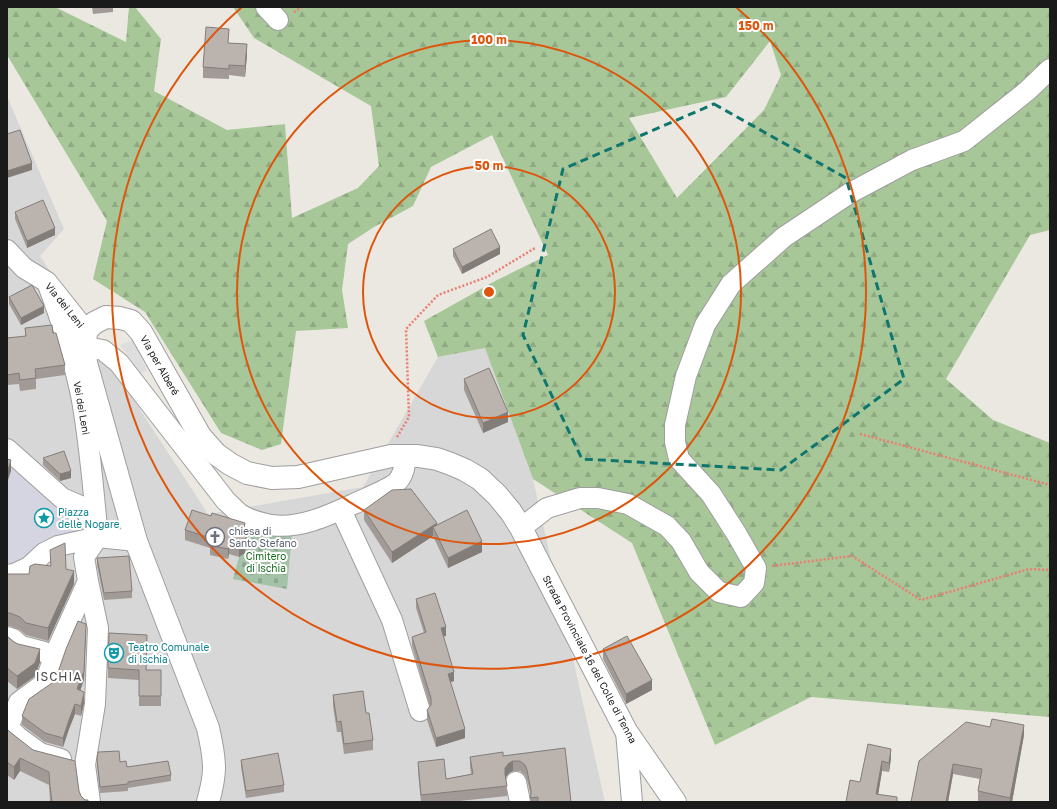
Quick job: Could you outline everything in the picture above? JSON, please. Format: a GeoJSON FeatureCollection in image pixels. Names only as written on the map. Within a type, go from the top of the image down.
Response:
{"type":"FeatureCollection","features":[{"type":"Feature","properties":{"kind":"street"},"geometry":{"type":"LineString","coordinates":[[516,520],[547,508],[580,498],[598,498],[628,504],[667,526],[681,541],[699,572],[719,592],[741,596],[754,583],[756,568],[711,494],[679,459],[676,442],[676,425],[686,376],[704,325],[731,284],[784,237],[850,193],[912,160],[964,141],[1027,91],[1050,69]]}},
{"type":"Feature","properties":{"kind":"street","name":"Via dei Leni"},"geometry":{"type":"LineString","coordinates":[[7,250],[24,268],[47,282],[86,339]]}},
{"type":"Feature","properties":{"kind":"street","name":"Vei dei Leni"},"geometry":{"type":"LineString","coordinates":[[47,282],[61,318],[81,395],[89,446],[98,537]]}},
{"type":"Feature","properties":{"kind":"street","name":"Via per Alberé"},"geometry":{"type":"LineString","coordinates":[[86,339],[94,323],[106,317],[120,318],[131,321],[141,332],[200,436],[216,454],[230,464],[247,473],[272,478],[298,477],[399,456],[418,456],[437,459],[465,470],[480,479],[497,495],[516,520]]}},
{"type":"Feature","properties":{"kind":"street"},"geometry":{"type":"LineString","coordinates":[[86,339],[119,363],[226,501],[240,514],[256,521],[273,525],[291,525],[329,515],[341,510],[378,493],[397,482],[404,470],[399,456]]}},
{"type":"Feature","properties":{"kind":"street"},"geometry":{"type":"LineString","coordinates":[[86,339],[86,363],[136,541],[208,728],[212,747],[214,769],[208,802]]}},
{"type":"Feature","properties":{"kind":"street"},"geometry":{"type":"LineString","coordinates":[[7,449],[62,498],[85,508],[98,537]]}},
{"type":"Feature","properties":{"kind":"street"},"geometry":{"type":"LineString","coordinates":[[341,510],[392,620],[420,711]]}},
{"type":"Feature","properties":{"kind":"street","name":"Strada Provinciale 16 del Colle di Tenna"},"geometry":{"type":"LineString","coordinates":[[516,520],[626,731],[675,802]]}},
{"type":"Feature","properties":{"kind":"street"},"geometry":{"type":"LineString","coordinates":[[7,575],[14,574],[29,567],[44,553],[58,546],[98,537],[136,541]]}},
{"type":"Feature","properties":{"kind":"street"},"geometry":{"type":"LineString","coordinates":[[90,802],[85,764],[95,704],[98,628],[84,557],[98,537]]}},
{"type":"Feature","properties":{"kind":"street"},"geometry":{"type":"LineString","coordinates":[[85,764],[40,753],[18,737],[8,726],[18,702],[45,683],[55,654],[88,581]]}},
{"type":"Feature","properties":{"kind":"street"},"geometry":{"type":"LineString","coordinates":[[7,637],[13,639],[21,646],[55,654]]}},
{"type":"Feature","properties":{"kind":"street"},"geometry":{"type":"LineString","coordinates":[[626,731],[632,802]]}},
{"type":"Feature","properties":{"kind":"street"},"geometry":{"type":"LineString","coordinates":[[516,782],[520,802]]}},
{"type":"Feature","properties":{"kind":"path"},"geometry":{"type":"LineString","coordinates":[[399,456],[395,440],[408,417],[406,329],[438,295],[487,277],[535,248]]}},
{"type":"Feature","properties":{"kind":"path"},"geometry":{"type":"LineString","coordinates":[[860,434],[1050,485]]}},
{"type":"Feature","properties":{"kind":"path"},"geometry":{"type":"LineString","coordinates":[[756,568],[852,556],[921,600],[1030,569],[1050,570]]}},
{"type":"Feature","properties":{"kind":"highlighted area"},"geometry":{"type":"Polygon","coordinates":[[[714,104],[846,178],[904,379],[781,470],[582,459],[523,335],[563,169],[714,104]]]}},
{"type":"Feature","properties":{"kind":"shaded area"},"geometry":{"type":"Polygon","coordinates":[[[7,96],[64,229],[40,256],[208,514],[363,487],[438,357],[485,348],[533,479],[605,802],[7,802],[7,96]]]}},
{"type":"Feature","properties":{"kind":"shaded area"},"geometry":{"type":"Polygon","coordinates":[[[133,340],[147,370],[141,374],[120,345],[133,340]]]}},
{"type":"Feature","properties":{"kind":"shaded area","name":"Piazza delle Nogare"},"geometry":{"type":"Polygon","coordinates":[[[7,449],[64,499],[98,537],[7,578],[7,449]]]}},
{"type":"Feature","properties":{"kind":"green space"},"geometry":{"type":"Polygon","coordinates":[[[7,7],[55,7],[126,42],[129,7],[135,7],[161,39],[154,91],[227,130],[285,124],[292,218],[358,188],[379,166],[371,106],[254,38],[233,7],[1050,7],[1050,230],[1030,235],[946,379],[993,420],[1050,443],[1050,717],[811,697],[715,745],[632,543],[533,479],[485,348],[438,357],[424,321],[497,280],[548,255],[492,135],[431,167],[413,206],[374,227],[348,244],[342,290],[348,328],[296,331],[281,444],[262,450],[221,433],[145,312],[93,279],[107,221],[7,55],[7,7]],[[770,41],[726,97],[629,118],[677,198],[764,110],[781,75],[770,41]]]}},
{"type":"Feature","properties":{"kind":"green space","name":"Cimitero di Ischia"},"geometry":{"type":"Polygon","coordinates":[[[247,525],[292,533],[287,589],[233,579],[239,557],[245,553],[246,547],[243,542],[247,525]]]}},
{"type":"Feature","properties":{"kind":"building"},"geometry":{"type":"Polygon","coordinates":[[[206,27],[229,29],[228,43],[247,44],[245,66],[229,65],[229,69],[203,67],[206,27]]]}},
{"type":"Feature","properties":{"kind":"building"},"geometry":{"type":"Polygon","coordinates":[[[20,130],[32,163],[7,171],[7,134],[20,130]]]}},
{"type":"Feature","properties":{"kind":"building"},"geometry":{"type":"Polygon","coordinates":[[[43,200],[55,228],[27,241],[15,212],[43,200]]]}},
{"type":"Feature","properties":{"kind":"building"},"geometry":{"type":"Polygon","coordinates":[[[491,229],[500,247],[462,267],[453,249],[491,229]]]}},
{"type":"Feature","properties":{"kind":"building"},"geometry":{"type":"Polygon","coordinates":[[[32,285],[44,306],[21,318],[9,297],[32,285]]]}},
{"type":"Feature","properties":{"kind":"building"},"geometry":{"type":"Polygon","coordinates":[[[52,325],[53,333],[56,333],[65,365],[35,369],[36,378],[20,380],[19,373],[7,375],[7,338],[26,336],[25,328],[52,325]]]}},
{"type":"Feature","properties":{"kind":"building"},"geometry":{"type":"Polygon","coordinates":[[[489,368],[508,412],[483,423],[464,379],[489,368]]]}},
{"type":"Feature","properties":{"kind":"building"},"geometry":{"type":"Polygon","coordinates":[[[64,451],[71,471],[60,474],[43,458],[64,451]]]}},
{"type":"Feature","properties":{"kind":"building"},"geometry":{"type":"Polygon","coordinates":[[[7,459],[11,460],[7,473],[7,459]]]}},
{"type":"Feature","properties":{"kind":"building"},"geometry":{"type":"Polygon","coordinates":[[[411,489],[437,523],[392,552],[364,510],[392,490],[411,489]]]}},
{"type":"Feature","properties":{"kind":"building"},"geometry":{"type":"Polygon","coordinates":[[[192,510],[211,516],[212,513],[245,523],[243,532],[246,537],[245,543],[239,546],[229,544],[228,549],[210,545],[211,538],[185,530],[192,510]]]}},
{"type":"Feature","properties":{"kind":"building"},"geometry":{"type":"Polygon","coordinates":[[[467,510],[482,541],[448,558],[433,527],[467,510]]]}},
{"type":"Feature","properties":{"kind":"building"},"geometry":{"type":"Polygon","coordinates":[[[65,543],[66,569],[74,571],[48,628],[26,623],[20,617],[7,613],[7,574],[29,574],[30,566],[35,564],[51,566],[50,550],[65,543]]]}},
{"type":"Feature","properties":{"kind":"building"},"geometry":{"type":"Polygon","coordinates":[[[129,556],[132,591],[104,593],[97,558],[129,556]]]}},
{"type":"Feature","properties":{"kind":"building"},"geometry":{"type":"Polygon","coordinates":[[[435,593],[446,627],[441,628],[454,672],[448,674],[465,729],[436,738],[427,710],[431,705],[431,698],[412,637],[426,632],[416,599],[435,593]]]}},
{"type":"Feature","properties":{"kind":"building"},"geometry":{"type":"Polygon","coordinates":[[[78,621],[86,624],[84,671],[77,689],[84,693],[81,706],[75,704],[63,738],[45,733],[22,716],[29,699],[52,683],[56,678],[78,621]]]}},
{"type":"Feature","properties":{"kind":"building"},"geometry":{"type":"Polygon","coordinates":[[[109,633],[147,635],[146,670],[161,670],[161,696],[139,696],[139,670],[108,668],[109,633]]]}},
{"type":"Feature","properties":{"kind":"building"},"geometry":{"type":"Polygon","coordinates":[[[7,636],[18,644],[40,649],[35,663],[17,676],[7,668],[7,636]]]}},
{"type":"Feature","properties":{"kind":"building"},"geometry":{"type":"Polygon","coordinates":[[[627,636],[652,680],[626,694],[603,649],[627,636]]]}},
{"type":"Feature","properties":{"kind":"building"},"geometry":{"type":"Polygon","coordinates":[[[363,691],[366,713],[369,713],[373,740],[344,744],[341,721],[337,722],[333,695],[363,691]]]}},
{"type":"Feature","properties":{"kind":"building"},"geometry":{"type":"Polygon","coordinates":[[[992,719],[1024,725],[1010,798],[978,791],[982,769],[953,764],[946,802],[911,802],[919,761],[966,722],[990,727],[992,719]]]}},
{"type":"Feature","properties":{"kind":"building"},"geometry":{"type":"Polygon","coordinates":[[[7,729],[33,750],[75,761],[79,791],[81,796],[85,800],[88,800],[88,802],[52,802],[49,772],[20,758],[14,767],[7,762],[7,729]]]}},
{"type":"Feature","properties":{"kind":"building"},"geometry":{"type":"Polygon","coordinates":[[[868,744],[891,749],[889,763],[882,761],[876,794],[897,797],[897,802],[846,802],[850,780],[860,782],[868,744]]]}},
{"type":"Feature","properties":{"kind":"building"},"geometry":{"type":"Polygon","coordinates":[[[565,748],[571,802],[538,802],[538,797],[530,798],[531,790],[527,770],[525,765],[520,761],[513,761],[505,768],[507,786],[421,795],[418,762],[444,759],[446,779],[473,774],[470,757],[503,752],[503,756],[565,748]]]}},
{"type":"Feature","properties":{"kind":"building"},"geometry":{"type":"Polygon","coordinates":[[[119,751],[120,762],[126,761],[127,767],[168,761],[171,775],[128,782],[128,784],[100,787],[97,759],[98,752],[119,751]]]}},
{"type":"Feature","properties":{"kind":"building"},"geometry":{"type":"Polygon","coordinates":[[[278,753],[284,785],[246,791],[241,760],[278,753]]]}},
{"type":"Feature","properties":{"kind":"place","name":"Piazza delle Nogare"},"geometry":{"type":"Point","coordinates":[44,518]}},
{"type":"Feature","properties":{"kind":"place","name":"chiesa di Santo Stefano"},"geometry":{"type":"Point","coordinates":[215,537]}},
{"type":"Feature","properties":{"kind":"place","name":"Teatro Comunale di Ischia"},"geometry":{"type":"Point","coordinates":[114,653]}},
{"type":"Feature","properties":{"kind":"district","name":"ISCHIA"},"geometry":{"type":"Point","coordinates":[59,677]}}]}
